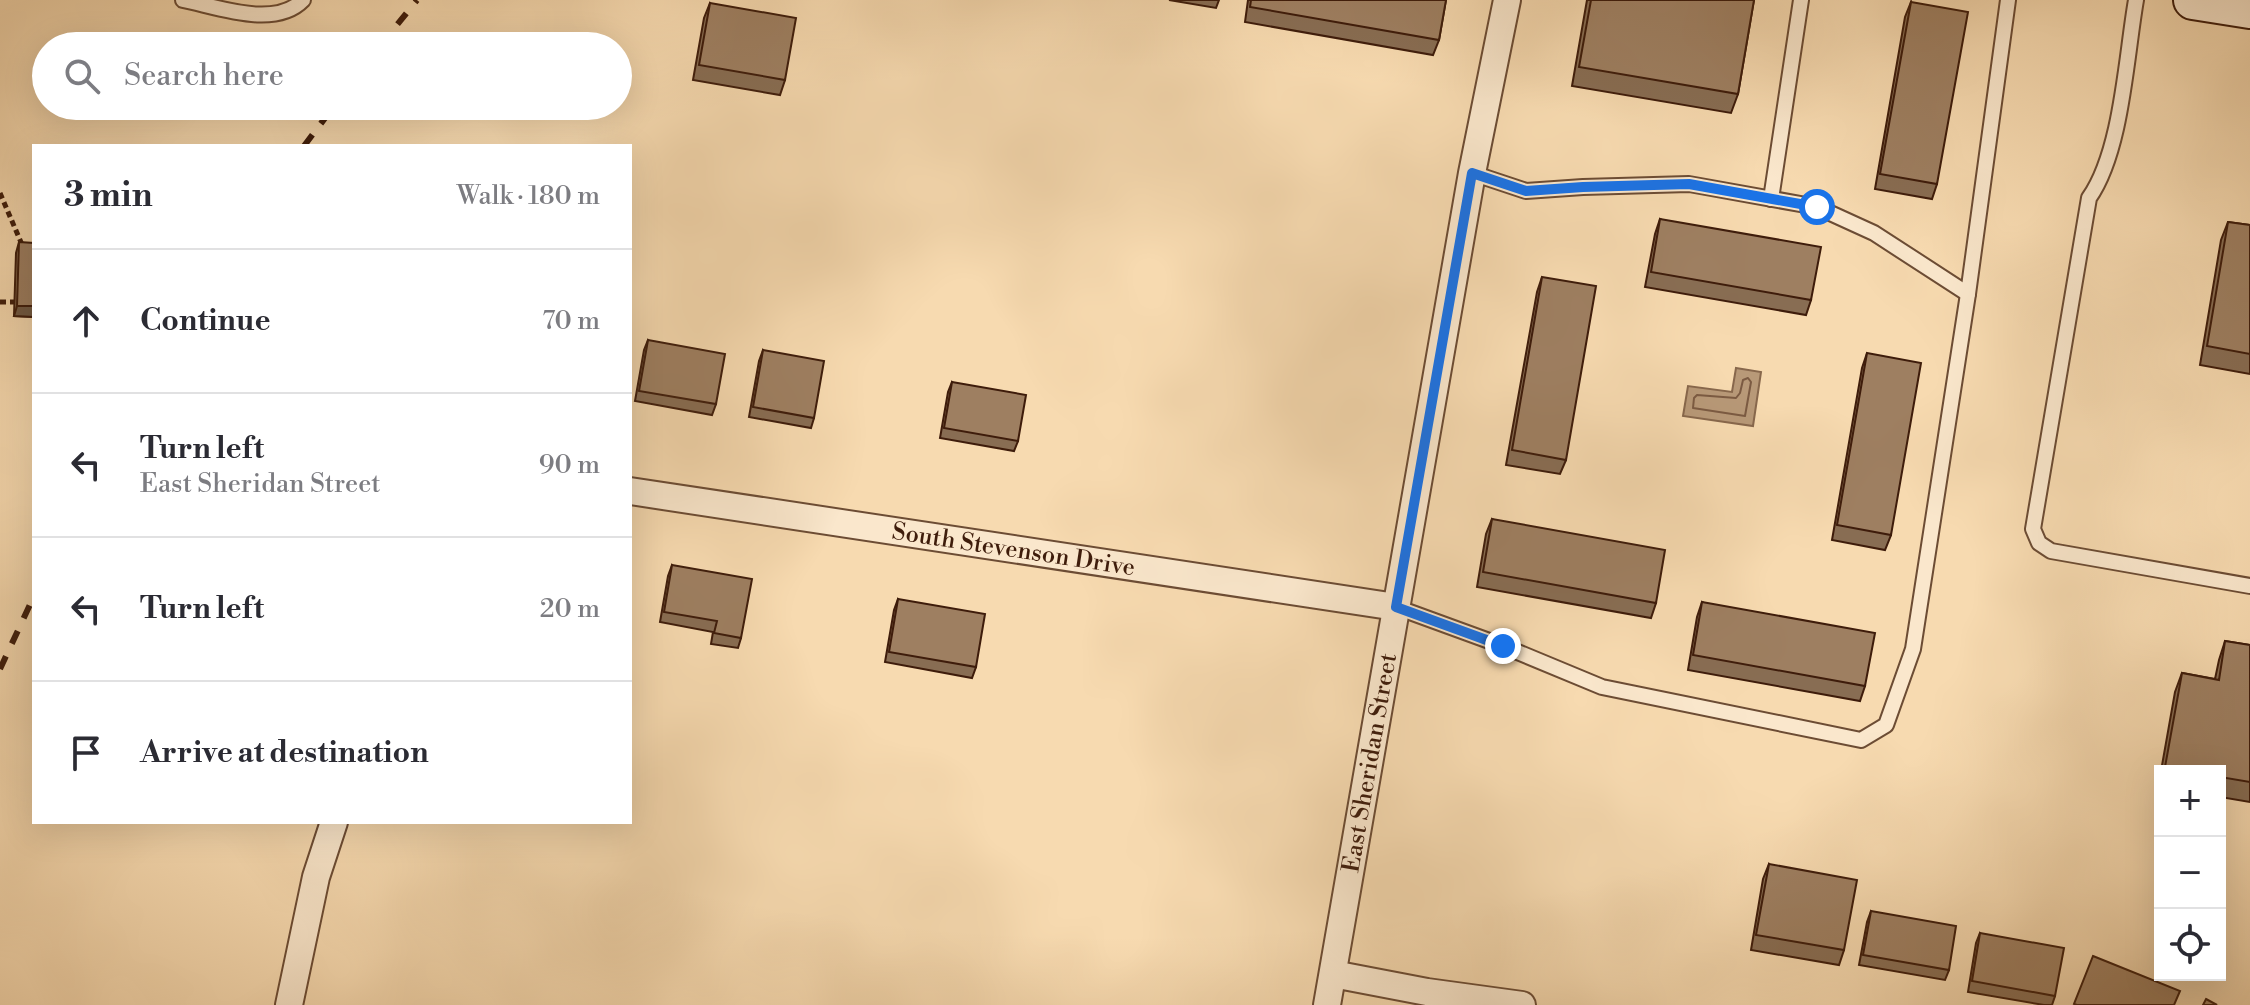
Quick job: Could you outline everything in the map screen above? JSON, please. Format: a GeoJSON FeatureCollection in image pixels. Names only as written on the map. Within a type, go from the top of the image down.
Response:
{"type":"FeatureCollection","features":[{"type":"Feature","properties":{"kind":"street","name":"East Sheridan Street"},"geometry":{"type":"LineString","coordinates":[[1327,1005],[1472,173],[1507,0]]}},
{"type":"Feature","properties":{"kind":"street"},"geometry":{"type":"LineString","coordinates":[[2193,0],[2250,9]]}},
{"type":"Feature","properties":{"kind":"street","name":"South Stevenson Drive"},"geometry":{"type":"LineString","coordinates":[[632,491],[1396,607]]}},
{"type":"Feature","properties":{"kind":"street"},"geometry":{"type":"LineString","coordinates":[[289,1005],[316,877],[333,824]]}},
{"type":"Feature","properties":{"kind":"street"},"geometry":{"type":"LineString","coordinates":[[1333,974],[1427,992],[1522,1005]]}},
{"type":"Feature","properties":{"kind":"lane"},"geometry":{"type":"LineString","coordinates":[[183,0],[268,17],[295,8],[303,0]]}},
{"type":"Feature","properties":{"kind":"lane"},"geometry":{"type":"LineString","coordinates":[[1771,199],[1801,0]]}},
{"type":"Feature","properties":{"kind":"lane"},"geometry":{"type":"LineString","coordinates":[[1396,607],[1602,687],[1861,740],[1886,725],[1913,649],[1968,294],[2008,0]]}},
{"type":"Feature","properties":{"kind":"lane"},"geometry":{"type":"LineString","coordinates":[[2136,0],[2117,122],[2102,180],[2089,198],[2033,529],[2039,543],[2051,551],[2250,586]]}},
{"type":"Feature","properties":{"kind":"lane"},"geometry":{"type":"LineString","coordinates":[[1472,173],[1526,191],[1689,184],[1817,207],[1874,233],[1968,294]]}},
{"type":"Feature","properties":{"kind":"path"},"geometry":{"type":"LineString","coordinates":[[0,193],[25,253]]}},
{"type":"Feature","properties":{"kind":"path"},"geometry":{"type":"LineString","coordinates":[[0,302],[14,302]]}},
{"type":"Feature","properties":{"kind":"water"},"geometry":{"type":"Polygon","coordinates":[[[1736,368],[1761,372],[1753,426],[1683,416],[1688,386],[1732,392],[1736,368]]]}},
{"type":"Feature","properties":{"kind":"building"},"geometry":{"type":"Polygon","coordinates":[[[1251,0],[1446,0],[1439,40],[1250,7],[1251,0]]]}},
{"type":"Feature","properties":{"kind":"building"},"geometry":{"type":"Polygon","coordinates":[[[1591,0],[1754,0],[1738,94],[1579,67],[1591,0]]]}},
{"type":"Feature","properties":{"kind":"building"},"geometry":{"type":"Polygon","coordinates":[[[1911,2],[1968,12],[1937,184],[1880,174],[1911,2]]]}},
{"type":"Feature","properties":{"kind":"building"},"geometry":{"type":"Polygon","coordinates":[[[710,3],[796,18],[785,80],[699,65],[710,3]]]}},
{"type":"Feature","properties":{"kind":"building"},"geometry":{"type":"Polygon","coordinates":[[[1660,219],[1821,247],[1811,300],[1651,272],[1660,219]]]}},
{"type":"Feature","properties":{"kind":"building"},"geometry":{"type":"Polygon","coordinates":[[[2228,222],[2250,225],[2250,354],[2207,346],[2228,222]]]}},
{"type":"Feature","properties":{"kind":"building"},"geometry":{"type":"Polygon","coordinates":[[[19,242],[32,243],[32,306],[17,306],[19,242]]]}},
{"type":"Feature","properties":{"kind":"building"},"geometry":{"type":"Polygon","coordinates":[[[1542,277],[1596,286],[1566,460],[1512,450],[1542,277]]]}},
{"type":"Feature","properties":{"kind":"building"},"geometry":{"type":"Polygon","coordinates":[[[648,340],[725,354],[716,404],[639,391],[648,340]]]}},
{"type":"Feature","properties":{"kind":"building"},"geometry":{"type":"Polygon","coordinates":[[[763,350],[824,361],[814,418],[753,407],[763,350]]]}},
{"type":"Feature","properties":{"kind":"building"},"geometry":{"type":"Polygon","coordinates":[[[1867,353],[1921,363],[1891,535],[1837,525],[1867,353]]]}},
{"type":"Feature","properties":{"kind":"building"},"geometry":{"type":"Polygon","coordinates":[[[952,382],[1026,395],[1018,441],[944,428],[952,382]]]}},
{"type":"Feature","properties":{"kind":"building"},"geometry":{"type":"Polygon","coordinates":[[[1492,519],[1665,550],[1656,603],[1483,572],[1492,519]]]}},
{"type":"Feature","properties":{"kind":"building"},"geometry":{"type":"Polygon","coordinates":[[[672,565],[752,579],[741,638],[714,633],[717,621],[664,612],[672,565]]]}},
{"type":"Feature","properties":{"kind":"building"},"geometry":{"type":"Polygon","coordinates":[[[898,599],[985,614],[976,667],[889,652],[898,599]]]}},
{"type":"Feature","properties":{"kind":"building"},"geometry":{"type":"Polygon","coordinates":[[[1702,602],[1875,633],[1865,686],[1693,655],[1702,602]]]}},
{"type":"Feature","properties":{"kind":"building"},"geometry":{"type":"Polygon","coordinates":[[[2225,641],[2250,645],[2250,782],[2226,778],[2226,765],[2165,765],[2182,673],[2219,680],[2225,641]]]}},
{"type":"Feature","properties":{"kind":"building"},"geometry":{"type":"Polygon","coordinates":[[[1769,864],[1857,880],[1844,950],[1756,935],[1769,864]]]}},
{"type":"Feature","properties":{"kind":"building"},"geometry":{"type":"Polygon","coordinates":[[[1871,911],[1956,926],[1949,970],[1863,955],[1871,911]]]}},
{"type":"Feature","properties":{"kind":"building"},"geometry":{"type":"Polygon","coordinates":[[[1980,933],[2064,948],[2055,996],[1972,981],[1980,933]]]}},
{"type":"Feature","properties":{"kind":"building"},"geometry":{"type":"Polygon","coordinates":[[[2093,956],[2180,991],[2174,1005],[2074,1004],[2093,956]]]}},
{"type":"Feature","properties":{"kind":"building"},"geometry":{"type":"Polygon","coordinates":[[[2206,999],[2217,1005],[2203,1005],[2206,999]]]}},
{"type":"Feature","properties":{"kind":"railway"},"geometry":{"type":"LineString","coordinates":[[391,32],[417,0]]}},
{"type":"Feature","properties":{"kind":"railway"},"geometry":{"type":"LineString","coordinates":[[306,144],[324,120]]}},
{"type":"Feature","properties":{"kind":"railway"},"geometry":{"type":"LineString","coordinates":[[0,669],[32,600]]}},
{"type":"Feature","properties":{"kind":"route"},"geometry":{"type":"LineString","coordinates":[[1503,646],[1396,607],[1472,173],[1526,191],[1689,184],[1817,207]]}}]}
